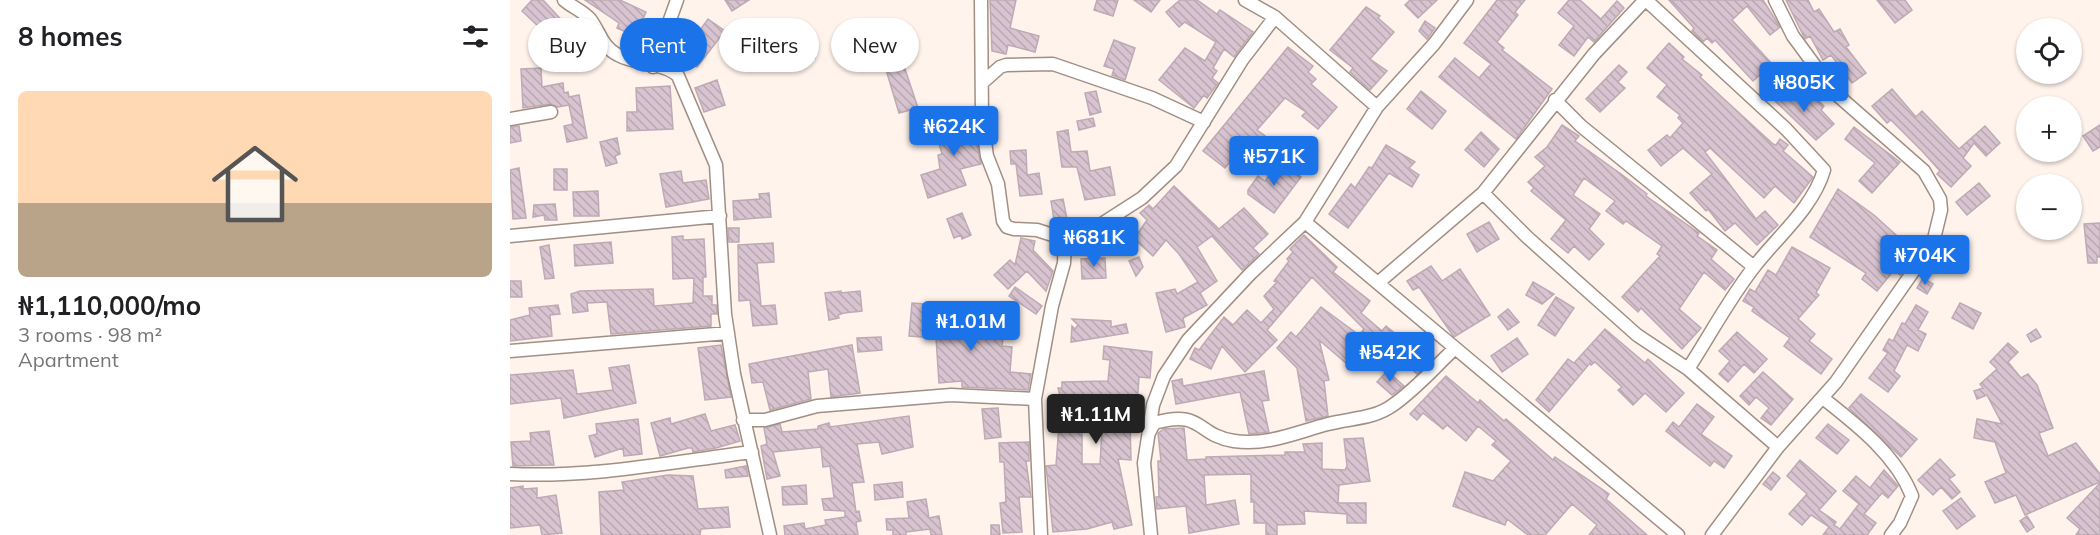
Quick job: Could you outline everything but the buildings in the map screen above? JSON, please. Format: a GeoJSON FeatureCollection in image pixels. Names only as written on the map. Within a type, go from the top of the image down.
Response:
{"type":"FeatureCollection","features":[{"type":"Feature","properties":{"kind":"street"},"geometry":{"type":"LineString","coordinates":[[564,0],[591,20],[606,47],[620,56]]}},
{"type":"Feature","properties":{"kind":"street"},"geometry":{"type":"LineString","coordinates":[[671,18],[677,0]]}},
{"type":"Feature","properties":{"kind":"street"},"geometry":{"type":"LineString","coordinates":[[981,0],[982,120],[987,156],[998,184],[1003,221],[1007,227],[1037,230],[1065,239],[1081,236],[1142,198],[1176,166],[1242,60],[1275,17]]}},
{"type":"Feature","properties":{"kind":"street"},"geometry":{"type":"LineString","coordinates":[[1245,0],[1275,17],[1377,108]]}},
{"type":"Feature","properties":{"kind":"street"},"geometry":{"type":"LineString","coordinates":[[1151,535],[1144,463],[1153,405],[1164,376],[1188,340],[1250,274],[1305,222],[1377,108],[1434,44],[1456,5],[1467,0]]}},
{"type":"Feature","properties":{"kind":"street"},"geometry":{"type":"LineString","coordinates":[[1379,282],[1483,193],[1594,54],[1646,0],[1786,129],[1824,170],[1812,194],[1778,241],[1754,267],[1688,369]]}},
{"type":"Feature","properties":{"kind":"street"},"geometry":{"type":"LineString","coordinates":[[1712,535],[1778,447],[1824,399],[1933,243],[1941,210],[1940,199],[1924,171],[1835,93],[1793,36],[1774,0]]}},
{"type":"Feature","properties":{"kind":"street"},"geometry":{"type":"LineString","coordinates":[[981,83],[1000,67],[1006,65],[1053,64],[1152,98],[1203,122]]}},
{"type":"Feature","properties":{"kind":"street"},"geometry":{"type":"LineString","coordinates":[[672,72],[678,76],[709,144],[716,165],[728,333],[743,420],[753,452],[770,535]]}},
{"type":"Feature","properties":{"kind":"street"},"geometry":{"type":"LineString","coordinates":[[1556,100],[1581,126],[1754,267]]}},
{"type":"Feature","properties":{"kind":"street"},"geometry":{"type":"LineString","coordinates":[[510,118],[550,112]]}},
{"type":"Feature","properties":{"kind":"street"},"geometry":{"type":"LineString","coordinates":[[1483,193],[1527,237],[1637,335],[1688,369],[1778,447]]}},
{"type":"Feature","properties":{"kind":"street"},"geometry":{"type":"LineString","coordinates":[[510,236],[720,216]]}},
{"type":"Feature","properties":{"kind":"street"},"geometry":{"type":"LineString","coordinates":[[1305,222],[1677,535]]}},
{"type":"Feature","properties":{"kind":"street"},"geometry":{"type":"LineString","coordinates":[[1041,535],[1035,399],[1052,306],[1064,263],[1065,239]]}},
{"type":"Feature","properties":{"kind":"street"},"geometry":{"type":"LineString","coordinates":[[510,351],[728,333]]}},
{"type":"Feature","properties":{"kind":"street"},"geometry":{"type":"LineString","coordinates":[[1147,437],[1154,423],[1182,417],[1194,420],[1217,437],[1252,443],[1330,423],[1375,415],[1393,406],[1454,349]]}},
{"type":"Feature","properties":{"kind":"street"},"geometry":{"type":"LineString","coordinates":[[743,420],[765,420],[817,406],[951,395],[1035,399]]}},
{"type":"Feature","properties":{"kind":"street"},"geometry":{"type":"LineString","coordinates":[[1824,399],[1850,420],[1904,476],[1912,496],[1900,523],[1891,535]]}},
{"type":"Feature","properties":{"kind":"street"},"geometry":{"type":"LineString","coordinates":[[510,474],[546,476],[593,472],[753,452]]}}]}
